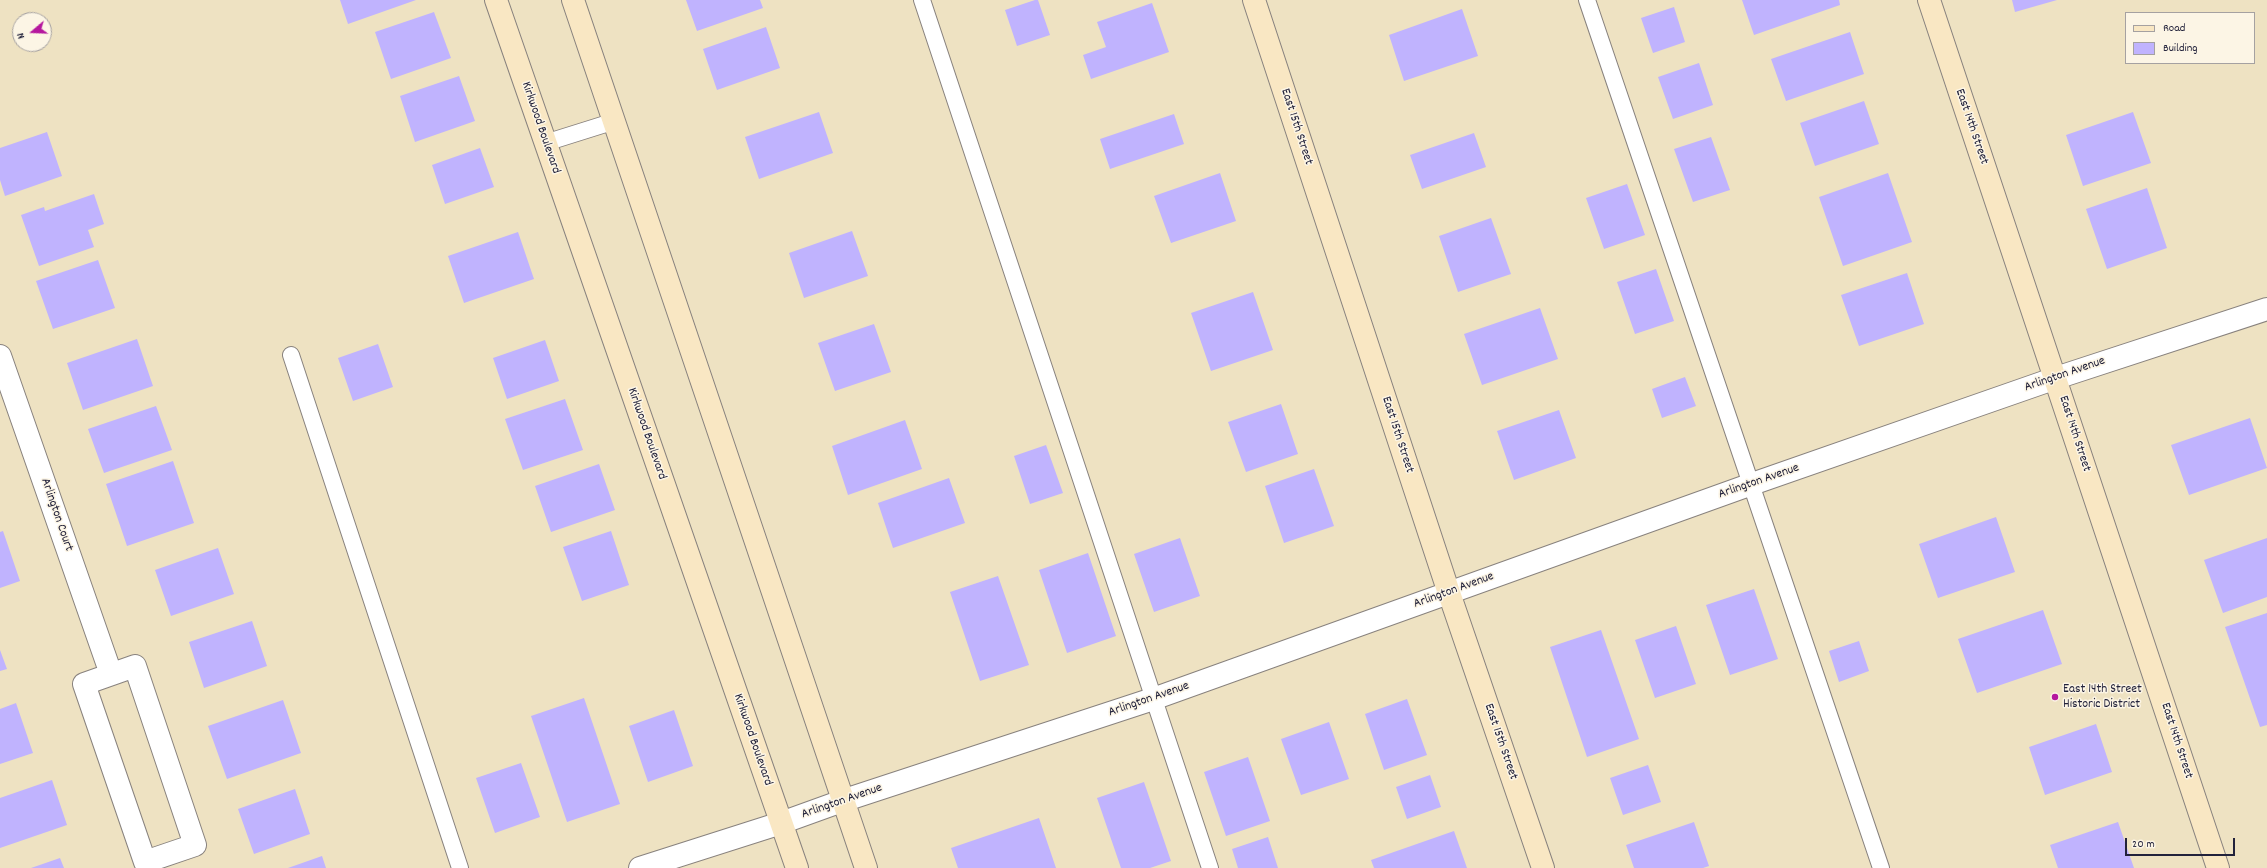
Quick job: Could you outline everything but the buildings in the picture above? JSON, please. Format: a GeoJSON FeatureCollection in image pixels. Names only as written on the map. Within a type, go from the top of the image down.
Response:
{"type":"FeatureCollection","features":[{"type":"Feature","properties":{"kind":"street","name":"Kirkwood Boulevard"},"geometry":{"type":"LineString","coordinates":[[496,0],[796,868]]}},
{"type":"Feature","properties":{"kind":"street"},"geometry":{"type":"LineString","coordinates":[[573,0],[615,121],[842,801],[866,868]]}},
{"type":"Feature","properties":{"kind":"street","name":"East 15th Street"},"geometry":{"type":"LineString","coordinates":[[1254,0],[1449,593],[1543,868]]}},
{"type":"Feature","properties":{"kind":"street","name":"East 14th Street"},"geometry":{"type":"LineString","coordinates":[[1929,0],[2218,868]]}},
{"type":"Feature","properties":{"kind":"street","name":"Arlington Avenue"},"geometry":{"type":"LineString","coordinates":[[640,868],[781,823],[842,801],[1153,699],[1752,484],[2056,378],[2267,309]]}},
{"type":"Feature","properties":{"kind":"street","name":"Arlington Court"},"geometry":{"type":"LineString","coordinates":[[0,356],[111,674]]}},
{"type":"Feature","properties":{"kind":"street"},"geometry":{"type":"LineString","coordinates":[[135,666],[195,845],[172,861],[145,862],[84,684],[135,666]]}},
{"type":"Feature","properties":{"kind":"lane"},"geometry":{"type":"LineString","coordinates":[[922,0],[991,204],[1210,868]]}},
{"type":"Feature","properties":{"kind":"lane"},"geometry":{"type":"LineString","coordinates":[[1587,0],[1881,868]]}},
{"type":"Feature","properties":{"kind":"lane"},"geometry":{"type":"LineString","coordinates":[[545,143],[615,121]]}},
{"type":"Feature","properties":{"kind":"lane"},"geometry":{"type":"LineString","coordinates":[[291,355],[460,868]]}},
{"type":"Feature","properties":{"kind":"place","name":"East 14th Street Historic District"},"geometry":{"type":"Point","coordinates":[2055,697]}}]}
